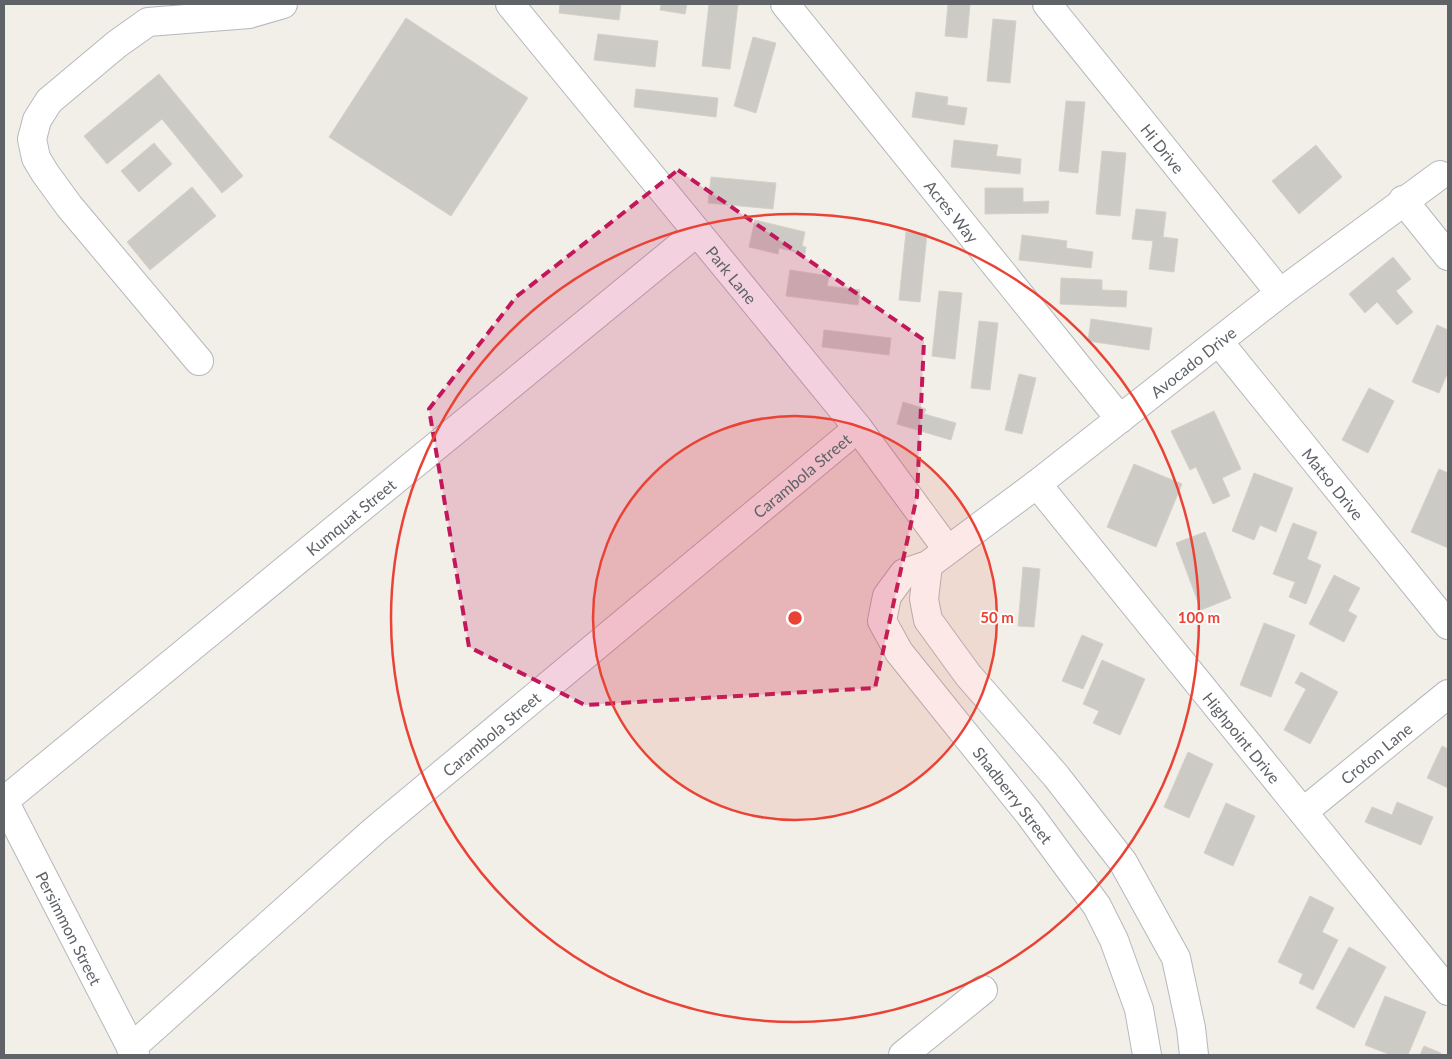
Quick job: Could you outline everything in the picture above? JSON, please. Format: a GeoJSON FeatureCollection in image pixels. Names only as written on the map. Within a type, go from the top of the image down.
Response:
{"type":"FeatureCollection","features":[{"type":"Feature","properties":{"kind":"street"},"geometry":{"type":"LineString","coordinates":[[199,361],[68,206],[36,158],[32,139],[37,120],[49,101],[117,44],[148,22],[249,14],[283,4]]}},
{"type":"Feature","properties":{"kind":"street","name":"Park Lane"},"geometry":{"type":"LineString","coordinates":[[510,4],[858,428],[938,557]]}},
{"type":"Feature","properties":{"kind":"street","name":"Acres Way"},"geometry":{"type":"LineString","coordinates":[[785,4],[1120,419]]}},
{"type":"Feature","properties":{"kind":"street","name":"Hi Drive"},"geometry":{"type":"LineString","coordinates":[[1047,4],[1280,293]]}},
{"type":"Feature","properties":{"kind":"street","name":"Avocado Drive"},"geometry":{"type":"LineString","coordinates":[[938,557],[1037,484],[1280,293],[1440,174]]}},
{"type":"Feature","properties":{"kind":"street"},"geometry":{"type":"LineString","coordinates":[[1403,200],[1448,256]]}},
{"type":"Feature","properties":{"kind":"street","name":"Kumquat Street"},"geometry":{"type":"LineString","coordinates":[[4,801],[697,232]]}},
{"type":"Feature","properties":{"kind":"street","name":"Matso Drive"},"geometry":{"type":"LineString","coordinates":[[1219,342],[1448,625]]}},
{"type":"Feature","properties":{"kind":"street","name":"Carambola Street"},"geometry":{"type":"LineString","coordinates":[[133,1052],[376,830],[858,428]]}},
{"type":"Feature","properties":{"kind":"street","name":"Highpoint Drive"},"geometry":{"type":"LineString","coordinates":[[1037,484],[1448,991]]}},
{"type":"Feature","properties":{"kind":"street"},"geometry":{"type":"LineString","coordinates":[[938,557],[924,599],[928,620],[968,675],[1056,776],[1123,862],[1176,958],[1191,1028],[1194,1055]]}},
{"type":"Feature","properties":{"kind":"street","name":"Shadberry Street"},"geometry":{"type":"LineString","coordinates":[[938,557],[904,573],[887,596],[882,621],[899,652],[1036,822],[1097,906],[1114,940],[1139,1009],[1147,1055]]}},
{"type":"Feature","properties":{"kind":"street","name":"Croton Lane"},"geometry":{"type":"LineString","coordinates":[[1303,812],[1448,694]]}},
{"type":"Feature","properties":{"kind":"street","name":"Persimmon Street"},"geometry":{"type":"LineString","coordinates":[[4,801],[133,1052]]}},
{"type":"Feature","properties":{"kind":"street"},"geometry":{"type":"LineString","coordinates":[[903,1055],[983,990]]}},
{"type":"Feature","properties":{"kind":"highlighted area"},"geometry":{"type":"Polygon","coordinates":[[[678,170],[924,340],[917,496],[875,688],[585,705],[469,647],[429,409],[516,297],[678,170]]]}},
{"type":"Feature","properties":{"kind":"building"},"geometry":{"type":"Polygon","coordinates":[[[560,4],[621,4],[619,20],[559,13],[560,4]]]}},
{"type":"Feature","properties":{"kind":"building"},"geometry":{"type":"Polygon","coordinates":[[[661,4],[687,4],[685,14],[660,10],[661,4]]]}},
{"type":"Feature","properties":{"kind":"building"},"geometry":{"type":"Polygon","coordinates":[[[709,4],[738,4],[730,69],[702,66],[709,4]]]}},
{"type":"Feature","properties":{"kind":"building"},"geometry":{"type":"Polygon","coordinates":[[[948,4],[970,4],[967,38],[945,36],[948,4]]]}},
{"type":"Feature","properties":{"kind":"building"},"geometry":{"type":"Polygon","coordinates":[[[406,18],[528,98],[451,216],[329,137],[406,18]]]}},
{"type":"Feature","properties":{"kind":"building"},"geometry":{"type":"Polygon","coordinates":[[[993,19],[1016,21],[1010,83],[987,81],[993,19]]]}},
{"type":"Feature","properties":{"kind":"building"},"geometry":{"type":"Polygon","coordinates":[[[598,34],[658,41],[655,67],[594,60],[598,34]]]}},
{"type":"Feature","properties":{"kind":"building"},"geometry":{"type":"Polygon","coordinates":[[[753,37],[776,43],[756,113],[734,106],[753,37]]]}},
{"type":"Feature","properties":{"kind":"building"},"geometry":{"type":"Polygon","coordinates":[[[159,74],[243,176],[222,193],[162,119],[107,164],[84,136],[159,74]]]}},
{"type":"Feature","properties":{"kind":"building"},"geometry":{"type":"Polygon","coordinates":[[[636,89],[718,98],[716,117],[634,107],[636,89]]]}},
{"type":"Feature","properties":{"kind":"building"},"geometry":{"type":"Polygon","coordinates":[[[916,92],[948,97],[947,105],[967,108],[964,125],[912,117],[916,92]]]}},
{"type":"Feature","properties":{"kind":"building"},"geometry":{"type":"Polygon","coordinates":[[[1066,101],[1085,102],[1078,173],[1059,171],[1066,101]]]}},
{"type":"Feature","properties":{"kind":"building"},"geometry":{"type":"Polygon","coordinates":[[[954,140],[998,145],[996,156],[1021,159],[1020,174],[951,167],[954,140]]]}},
{"type":"Feature","properties":{"kind":"building"},"geometry":{"type":"Polygon","coordinates":[[[154,143],[172,164],[139,192],[121,171],[154,143]]]}},
{"type":"Feature","properties":{"kind":"building"},"geometry":{"type":"Polygon","coordinates":[[[1316,145],[1342,177],[1299,214],[1272,181],[1316,145]]]}},
{"type":"Feature","properties":{"kind":"building"},"geometry":{"type":"Polygon","coordinates":[[[1102,151],[1126,153],[1120,216],[1096,214],[1102,151]]]}},
{"type":"Feature","properties":{"kind":"building"},"geometry":{"type":"Polygon","coordinates":[[[711,177],[776,183],[773,209],[708,203],[711,177]]]}},
{"type":"Feature","properties":{"kind":"building"},"geometry":{"type":"Polygon","coordinates":[[[192,187],[216,216],[150,270],[127,242],[192,187]]]}},
{"type":"Feature","properties":{"kind":"building"},"geometry":{"type":"Polygon","coordinates":[[[985,188],[1023,188],[1023,202],[1049,201],[1048,213],[985,214],[985,188]]]}},
{"type":"Feature","properties":{"kind":"building"},"geometry":{"type":"Polygon","coordinates":[[[1136,209],[1166,212],[1163,237],[1178,239],[1174,272],[1149,269],[1153,241],[1132,239],[1136,209]]]}},
{"type":"Feature","properties":{"kind":"building"},"geometry":{"type":"Polygon","coordinates":[[[755,220],[805,232],[802,246],[806,247],[805,254],[779,248],[778,254],[749,247],[755,220]]]}},
{"type":"Feature","properties":{"kind":"building"},"geometry":{"type":"Polygon","coordinates":[[[906,232],[927,234],[920,302],[899,300],[906,232]]]}},
{"type":"Feature","properties":{"kind":"building"},"geometry":{"type":"Polygon","coordinates":[[[1022,235],[1067,241],[1066,248],[1093,252],[1091,268],[1019,260],[1022,235]]]}},
{"type":"Feature","properties":{"kind":"building"},"geometry":{"type":"Polygon","coordinates":[[[1393,257],[1411,279],[1396,291],[1413,312],[1397,325],[1377,302],[1365,313],[1349,294],[1393,257]]]}},
{"type":"Feature","properties":{"kind":"building"},"geometry":{"type":"Polygon","coordinates":[[[790,270],[829,276],[827,286],[860,290],[858,305],[786,296],[790,270]]]}},
{"type":"Feature","properties":{"kind":"building"},"geometry":{"type":"Polygon","coordinates":[[[1061,278],[1102,280],[1102,290],[1127,291],[1126,307],[1060,304],[1061,278]]]}},
{"type":"Feature","properties":{"kind":"building"},"geometry":{"type":"Polygon","coordinates":[[[939,291],[962,293],[955,359],[932,356],[939,291]]]}},
{"type":"Feature","properties":{"kind":"building"},"geometry":{"type":"Polygon","coordinates":[[[1091,319],[1152,328],[1149,350],[1088,341],[1091,319]]]}},
{"type":"Feature","properties":{"kind":"building"},"geometry":{"type":"Polygon","coordinates":[[[979,321],[998,323],[990,390],[971,388],[979,321]]]}},
{"type":"Feature","properties":{"kind":"building"},"geometry":{"type":"Polygon","coordinates":[[[1437,325],[1448,330],[1448,372],[1439,393],[1412,382],[1437,325]]]}},
{"type":"Feature","properties":{"kind":"building"},"geometry":{"type":"Polygon","coordinates":[[[824,330],[891,338],[889,355],[822,347],[824,330]]]}},
{"type":"Feature","properties":{"kind":"building"},"geometry":{"type":"Polygon","coordinates":[[[1019,374],[1036,378],[1022,434],[1005,430],[1019,374]]]}},
{"type":"Feature","properties":{"kind":"building"},"geometry":{"type":"Polygon","coordinates":[[[1369,388],[1394,401],[1368,453],[1342,440],[1369,388]]]}},
{"type":"Feature","properties":{"kind":"building"},"geometry":{"type":"Polygon","coordinates":[[[903,402],[926,409],[924,414],[956,423],[951,440],[897,424],[903,402]]]}},
{"type":"Feature","properties":{"kind":"building"},"geometry":{"type":"Polygon","coordinates":[[[1214,411],[1241,469],[1222,478],[1230,496],[1213,504],[1196,467],[1190,470],[1171,431],[1214,411]]]}},
{"type":"Feature","properties":{"kind":"building"},"geometry":{"type":"Polygon","coordinates":[[[1134,464],[1182,484],[1156,547],[1107,527],[1134,464]]]}},
{"type":"Feature","properties":{"kind":"building"},"geometry":{"type":"Polygon","coordinates":[[[1439,469],[1448,473],[1448,548],[1411,532],[1439,469]]]}},
{"type":"Feature","properties":{"kind":"building"},"geometry":{"type":"Polygon","coordinates":[[[1254,473],[1293,488],[1276,532],[1260,525],[1254,540],[1232,531],[1254,473]]]}},
{"type":"Feature","properties":{"kind":"building"},"geometry":{"type":"Polygon","coordinates":[[[1293,523],[1317,532],[1307,559],[1321,565],[1306,604],[1289,597],[1295,582],[1273,574],[1293,523]]]}},
{"type":"Feature","properties":{"kind":"building"},"geometry":{"type":"Polygon","coordinates":[[[1205,532],[1231,598],[1201,610],[1176,543],[1205,532]]]}},
{"type":"Feature","properties":{"kind":"building"},"geometry":{"type":"Polygon","coordinates":[[[1023,567],[1040,569],[1034,627],[1018,626],[1023,567]]]}},
{"type":"Feature","properties":{"kind":"building"},"geometry":{"type":"Polygon","coordinates":[[[1334,575],[1360,588],[1348,611],[1357,616],[1344,642],[1309,624],[1334,575]]]}},
{"type":"Feature","properties":{"kind":"building"},"geometry":{"type":"Polygon","coordinates":[[[1264,623],[1295,635],[1271,697],[1240,685],[1264,623]]]}},
{"type":"Feature","properties":{"kind":"building"},"geometry":{"type":"Polygon","coordinates":[[[1082,635],[1103,644],[1083,689],[1062,681],[1082,635]]]}},
{"type":"Feature","properties":{"kind":"building"},"geometry":{"type":"Polygon","coordinates":[[[1102,660],[1145,679],[1120,735],[1093,723],[1099,711],[1083,704],[1102,660]]]}},
{"type":"Feature","properties":{"kind":"building"},"geometry":{"type":"Polygon","coordinates":[[[1301,672],[1338,692],[1310,744],[1284,730],[1306,689],[1295,683],[1301,672]]]}},
{"type":"Feature","properties":{"kind":"building"},"geometry":{"type":"Polygon","coordinates":[[[1442,746],[1448,749],[1448,788],[1427,778],[1442,746]]]}},
{"type":"Feature","properties":{"kind":"building"},"geometry":{"type":"Polygon","coordinates":[[[1188,752],[1213,764],[1189,818],[1164,807],[1188,752]]]}},
{"type":"Feature","properties":{"kind":"building"},"geometry":{"type":"Polygon","coordinates":[[[1397,802],[1433,817],[1421,845],[1365,822],[1372,807],[1392,815],[1397,802]]]}},
{"type":"Feature","properties":{"kind":"building"},"geometry":{"type":"Polygon","coordinates":[[[1226,803],[1255,816],[1233,866],[1204,853],[1226,803]]]}},
{"type":"Feature","properties":{"kind":"building"},"geometry":{"type":"Polygon","coordinates":[[[1310,896],[1334,908],[1322,932],[1338,940],[1313,990],[1299,983],[1303,974],[1278,962],[1310,896]]]}},
{"type":"Feature","properties":{"kind":"building"},"geometry":{"type":"Polygon","coordinates":[[[1349,947],[1386,967],[1354,1028],[1316,1008],[1349,947]]]}},
{"type":"Feature","properties":{"kind":"building"},"geometry":{"type":"Polygon","coordinates":[[[1385,996],[1426,1012],[1408,1055],[1391,1055],[1365,1045],[1385,996]]]}},
{"type":"Feature","properties":{"kind":"building"},"geometry":{"type":"Polygon","coordinates":[[[1424,1046],[1441,1053],[1440,1055],[1420,1055],[1424,1046]]]}}]}
